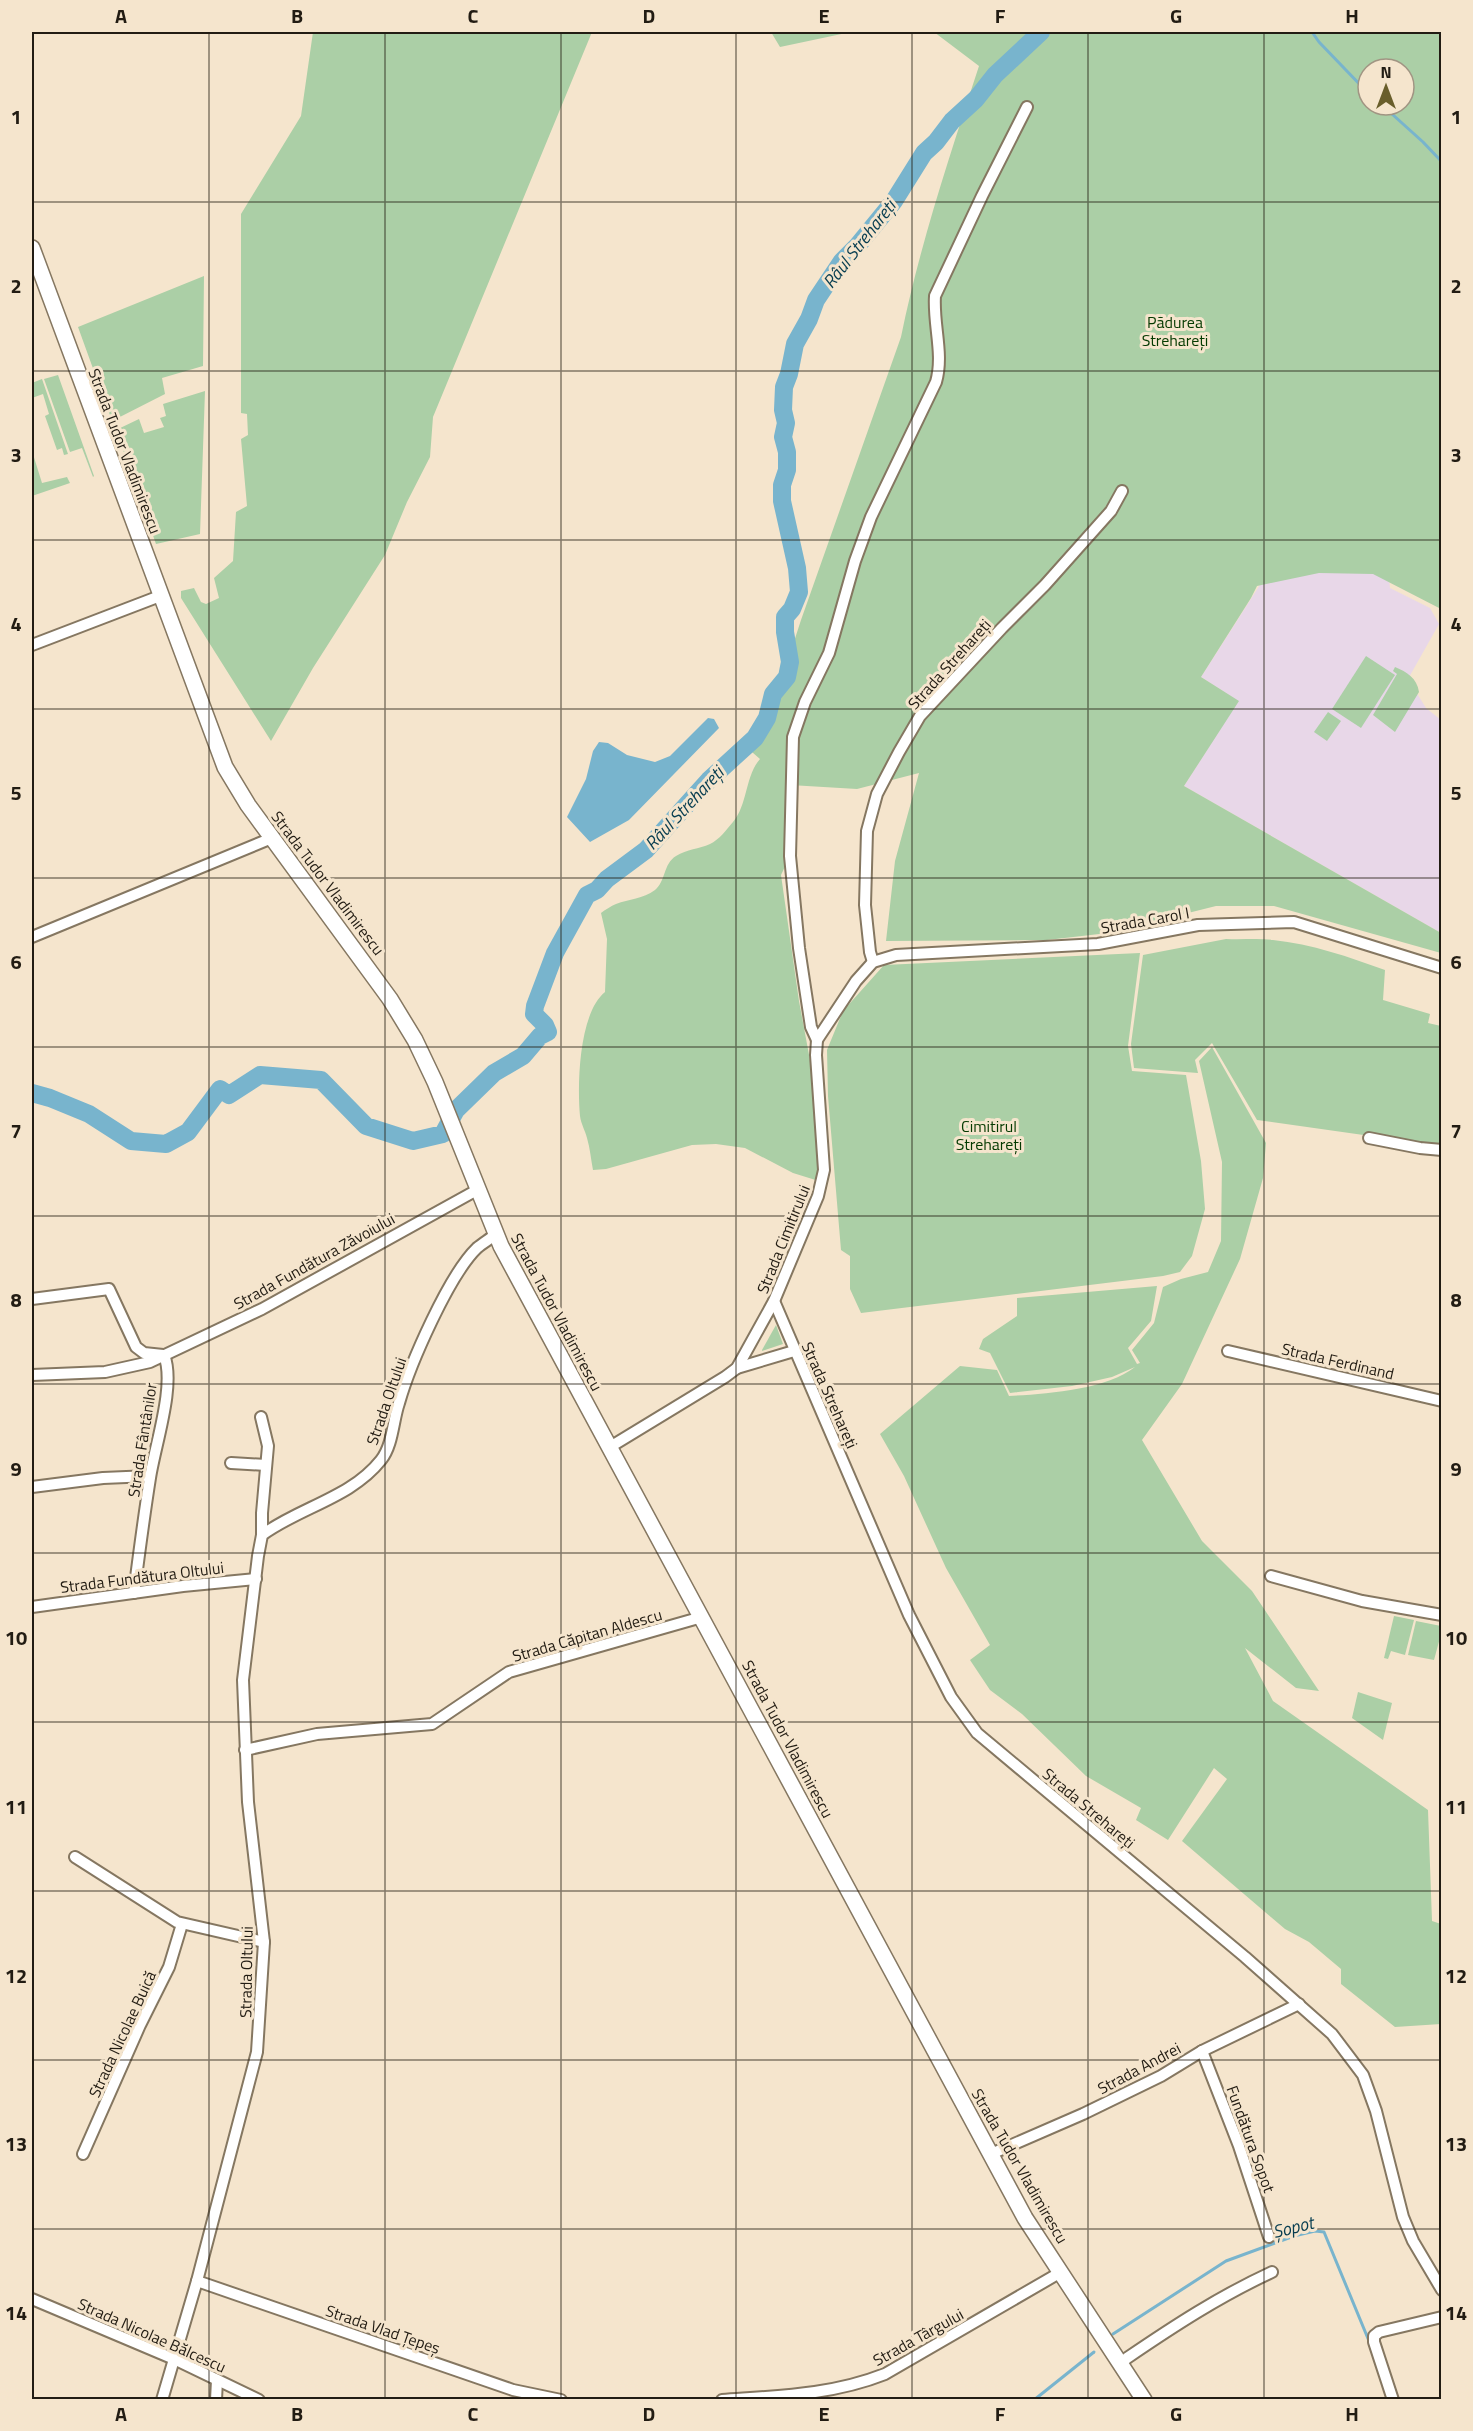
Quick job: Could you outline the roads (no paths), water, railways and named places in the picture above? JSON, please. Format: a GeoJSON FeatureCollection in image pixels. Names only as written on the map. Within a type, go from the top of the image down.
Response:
{"type":"FeatureCollection","features":[{"type":"Feature","properties":{"kind":"main road","name":"Strada Tudor Vladimirescu"},"geometry":{"type":"LineString","coordinates":[[32,248],[225,767],[248,805],[390,999],[415,1040],[435,1082],[496,1234],[610,1447],[1025,2217],[1144,2400]]}},
{"type":"Feature","properties":{"kind":"street","name":"Strada Cimitirului"},"geometry":{"type":"LineString","coordinates":[[737,1368],[774,1301],[814,1206],[824,1170],[817,1040],[811,1027],[799,948],[790,856],[793,737],[805,702],[829,654],[855,561],[871,517],[936,382],[940,366],[934,313],[935,296],[1027,107]]}},
{"type":"Feature","properties":{"kind":"street","name":"Strada Strehareți"},"geometry":{"type":"LineString","coordinates":[[873,962],[865,905],[867,831],[877,794],[888,773],[920,716],[1045,585],[1111,511],[1122,491]]}},
{"type":"Feature","properties":{"kind":"street"},"geometry":{"type":"LineString","coordinates":[[32,645],[160,596]]}},
{"type":"Feature","properties":{"kind":"street"},"geometry":{"type":"LineString","coordinates":[[32,938],[272,838]]}},
{"type":"Feature","properties":{"kind":"street","name":"Strada Carol I"},"geometry":{"type":"LineString","coordinates":[[873,962],[896,955],[1098,944],[1198,925],[1294,922],[1442,968]]}},
{"type":"Feature","properties":{"kind":"street"},"geometry":{"type":"LineString","coordinates":[[817,1040],[856,981],[873,962]]}},
{"type":"Feature","properties":{"kind":"street"},"geometry":{"type":"LineString","coordinates":[[1369,1138],[1442,1150]]}},
{"type":"Feature","properties":{"kind":"street","name":"Strada Fundătura Zăvoiului"},"geometry":{"type":"LineString","coordinates":[[164,1355],[262,1309],[477,1190]]}},
{"type":"Feature","properties":{"kind":"street","name":"Strada Oltului"},"geometry":{"type":"LineString","coordinates":[[262,1535],[295,1514],[334,1497],[353,1485],[382,1458],[409,1372],[444,1298],[472,1255],[496,1234]]}},
{"type":"Feature","properties":{"kind":"street"},"geometry":{"type":"LineString","coordinates":[[32,1299],[109,1289],[136,1347],[144,1353],[164,1355]]}},
{"type":"Feature","properties":{"kind":"street","name":"Strada Strehareți"},"geometry":{"type":"LineString","coordinates":[[774,1301],[909,1615],[951,1697],[977,1733],[1332,2034],[1363,2075],[1376,2111],[1403,2217],[1413,2241],[1442,2290]]}},
{"type":"Feature","properties":{"kind":"street","name":"Strada Cimitirului"},"geometry":{"type":"LineString","coordinates":[[610,1447],[708,1389],[737,1368],[794,1351]]}},
{"type":"Feature","properties":{"kind":"street","name":"Strada Ferdinand"},"geometry":{"type":"LineString","coordinates":[[1228,1351],[1442,1401]]}},
{"type":"Feature","properties":{"kind":"street","name":"Strada Fântânilor"},"geometry":{"type":"LineString","coordinates":[[32,1375],[105,1372],[132,1367],[164,1355],[168,1371],[167,1391],[150,1476],[134,1593]]}},
{"type":"Feature","properties":{"kind":"street","name":"Strada Oltului"},"geometry":{"type":"LineString","coordinates":[[162,2400],[197,2281],[255,2061],[264,1942],[248,1802],[243,1680],[262,1535],[268,1446],[261,1417]]}},
{"type":"Feature","properties":{"kind":"street"},"geometry":{"type":"LineString","coordinates":[[231,1463],[266,1465]]}},
{"type":"Feature","properties":{"kind":"street"},"geometry":{"type":"LineString","coordinates":[[32,1487],[103,1478],[150,1476]]}},
{"type":"Feature","properties":{"kind":"street"},"geometry":{"type":"LineString","coordinates":[[1271,1576],[1362,1601],[1442,1615]]}},
{"type":"Feature","properties":{"kind":"street","name":"Strada Fundătura Oltului"},"geometry":{"type":"LineString","coordinates":[[32,1607],[256,1579]]}},
{"type":"Feature","properties":{"kind":"street","name":"Strada Căpitan Aldescu"},"geometry":{"type":"LineString","coordinates":[[245,1750],[317,1734],[432,1724],[509,1672],[702,1617]]}},
{"type":"Feature","properties":{"kind":"street"},"geometry":{"type":"LineString","coordinates":[[75,1857],[182,1924],[264,1942]]}},
{"type":"Feature","properties":{"kind":"street","name":"Strada Nicolae Buică"},"geometry":{"type":"LineString","coordinates":[[83,2154],[140,2025],[170,1968],[182,1924]]}},
{"type":"Feature","properties":{"kind":"street","name":"Strada Andrei"},"geometry":{"type":"LineString","coordinates":[[991,2154],[1151,2081],[1202,2051],[1299,2004]]}},
{"type":"Feature","properties":{"kind":"street","name":"Fundătura Sopot"},"geometry":{"type":"LineString","coordinates":[[1202,2051],[1239,2146],[1269,2237]]}},
{"type":"Feature","properties":{"kind":"street","name":"Strada Târgului"},"geometry":{"type":"LineString","coordinates":[[779,2398],[829,2392],[885,2374],[1061,2272]]}},
{"type":"Feature","properties":{"kind":"street"},"geometry":{"type":"LineString","coordinates":[[1121,2364],[1126,2358],[1196,2312],[1236,2288],[1272,2272]]}},
{"type":"Feature","properties":{"kind":"street","name":"Strada Vlad Țepeș"},"geometry":{"type":"LineString","coordinates":[[197,2281],[513,2390],[561,2400]]}},
{"type":"Feature","properties":{"kind":"street","name":"Strada Nicolae Bălcescu"},"geometry":{"type":"LineString","coordinates":[[32,2299],[174,2359],[260,2400]]}},
{"type":"Feature","properties":{"kind":"street"},"geometry":{"type":"LineString","coordinates":[[1393,2400],[1374,2336],[1379,2332],[1442,2317]]}},
{"type":"Feature","properties":{"kind":"street"},"geometry":{"type":"LineString","coordinates":[[216,2400],[217,2380]]}},
{"type":"Feature","properties":{"kind":"street"},"geometry":{"type":"LineString","coordinates":[[722,2400],[779,2398]]}},
{"type":"Feature","properties":{"kind":"water"},"geometry":{"type":"Polygon","coordinates":[[[708,718],[714,719],[719,728],[629,820],[590,842],[567,817],[586,779],[593,751],[599,742],[608,743],[627,755],[655,762],[670,756],[708,718]]]}},
{"type":"Feature","properties":{"kind":"waterway","name":"Râul Strehareți"},"geometry":{"type":"LineString","coordinates":[[32,1093],[89,1114],[131,1141],[166,1144],[188,1132],[220,1089],[229,1095],[260,1075],[321,1080],[366,1126],[413,1141],[443,1134],[456,1110],[494,1073],[523,1056],[540,1036],[548,1032],[545,1025],[534,1014],[535,1006],[555,953],[587,895],[597,890],[607,879],[646,850],[709,780],[755,738],[767,718],[773,694],[787,677],[790,662],[785,617],[792,609],[799,592],[797,568],[782,501],[782,485],[787,470],[787,452],[783,437],[786,423],[783,410],[784,387],[795,344],[809,319],[816,300],[842,261],[894,201],[924,153],[952,121],[976,99],[995,75],[1041,32]]}},
{"type":"Feature","properties":{"kind":"waterway"},"geometry":{"type":"LineString","coordinates":[[1312,32],[1356,81]]}},
{"type":"Feature","properties":{"kind":"waterway"},"geometry":{"type":"LineString","coordinates":[[1395,117],[1442,162]]}},
{"type":"Feature","properties":{"kind":"waterway","name":"Șopot"},"geometry":{"type":"LineString","coordinates":[[1113,2334],[1226,2261],[1294,2236],[1315,2231],[1324,2232],[1369,2341]]}},
{"type":"Feature","properties":{"kind":"waterway","name":"Șopot"},"geometry":{"type":"LineString","coordinates":[[1034,2400],[1094,2352]]}},
{"type":"Feature","properties":{"kind":"park label","name":"Pădurea Strehareți"},"geometry":{"type":"Point","coordinates":[1175,331]}},
{"type":"Feature","properties":{"kind":"park label","name":"Cimitirul Strehareți"},"geometry":{"type":"Point","coordinates":[989,1135]}}]}
